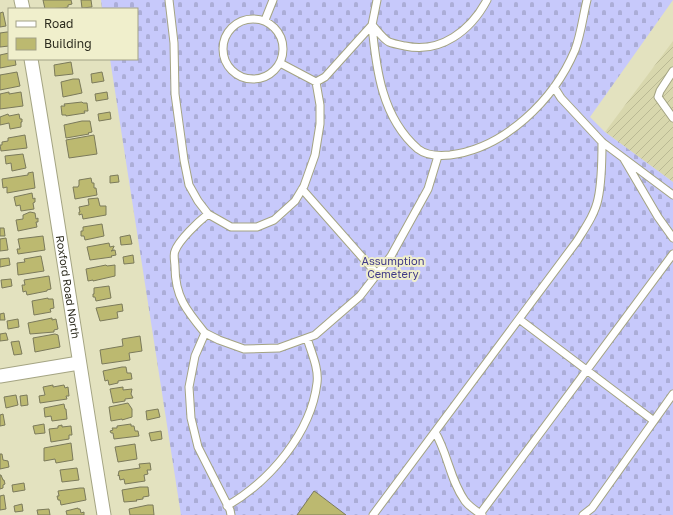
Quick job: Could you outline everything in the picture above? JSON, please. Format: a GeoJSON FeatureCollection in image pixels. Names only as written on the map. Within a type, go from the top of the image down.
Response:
{"type":"FeatureCollection","features":[{"type":"Feature","properties":{"kind":"street","name":"Roxford Road North"},"geometry":{"type":"LineString","coordinates":[[31,60],[54,193],[79,362],[104,515]]}},
{"type":"Feature","properties":{"kind":"street"},"geometry":{"type":"LineString","coordinates":[[0,376],[79,362]]}},
{"type":"Feature","properties":{"kind":"lane"},"geometry":{"type":"LineString","coordinates":[[169,0],[174,43],[175,94],[189,185],[198,201],[208,214],[231,227],[257,227],[274,220],[295,202],[302,189],[315,155],[320,124],[320,105],[316,82]]}},
{"type":"Feature","properties":{"kind":"lane"},"geometry":{"type":"LineString","coordinates":[[265,20],[273,0]]}},
{"type":"Feature","properties":{"kind":"lane"},"geometry":{"type":"LineString","coordinates":[[377,0],[372,25],[376,62],[383,94],[394,119],[404,135],[420,150],[438,156],[461,154],[480,147],[513,128],[535,109],[554,87],[575,49],[588,0]]}},
{"type":"Feature","properties":{"kind":"lane"},"geometry":{"type":"LineString","coordinates":[[372,25],[389,42],[410,47],[426,47],[444,42],[460,34],[471,23],[488,0]]}},
{"type":"Feature","properties":{"kind":"lane"},"geometry":{"type":"LineString","coordinates":[[248,19],[265,20],[273,26],[282,39],[283,55],[280,62],[267,76],[248,78],[239,75],[232,70],[226,62],[223,53],[223,44],[226,35],[232,27],[239,22],[248,19]]}},
{"type":"Feature","properties":{"kind":"lane"},"geometry":{"type":"LineString","coordinates":[[316,82],[325,77],[372,25]]}},
{"type":"Feature","properties":{"kind":"lane"},"geometry":{"type":"LineString","coordinates":[[280,62],[316,82]]}},
{"type":"Feature","properties":{"kind":"lane"},"geometry":{"type":"LineString","coordinates":[[673,71],[660,91],[658,97],[673,118]]}},
{"type":"Feature","properties":{"kind":"lane"},"geometry":{"type":"LineString","coordinates":[[554,87],[561,98],[602,142],[673,195]]}},
{"type":"Feature","properties":{"kind":"lane"},"geometry":{"type":"LineString","coordinates":[[373,515],[577,241],[591,218],[598,199],[602,161],[602,142]]}},
{"type":"Feature","properties":{"kind":"lane"},"geometry":{"type":"LineString","coordinates":[[208,214],[186,236],[175,252],[175,272],[178,292],[187,311],[205,333],[219,340],[244,349],[279,348],[315,335],[360,296],[391,256],[418,209],[428,189],[438,156]]}},
{"type":"Feature","properties":{"kind":"lane"},"geometry":{"type":"LineString","coordinates":[[624,158],[658,218],[673,238]]}},
{"type":"Feature","properties":{"kind":"lane"},"geometry":{"type":"LineString","coordinates":[[302,189],[377,274]]}},
{"type":"Feature","properties":{"kind":"lane"},"geometry":{"type":"LineString","coordinates":[[435,432],[442,446],[457,487],[466,502],[481,514],[673,254]]}},
{"type":"Feature","properties":{"kind":"lane"},"geometry":{"type":"LineString","coordinates":[[519,319],[654,421]]}},
{"type":"Feature","properties":{"kind":"lane"},"geometry":{"type":"LineString","coordinates":[[205,333],[195,356],[189,387],[191,418],[198,447],[228,506],[231,515]]}},
{"type":"Feature","properties":{"kind":"lane"},"geometry":{"type":"LineString","coordinates":[[228,506],[244,496],[265,477],[289,450],[303,427],[313,401],[317,381],[315,364],[307,338]]}},
{"type":"Feature","properties":{"kind":"lane"},"geometry":{"type":"LineString","coordinates":[[583,515],[592,508],[673,394]]}},
{"type":"Feature","properties":{"kind":"shaded area"},"geometry":{"type":"Polygon","coordinates":[[[673,41],[673,182],[605,132],[673,41]]]}},
{"type":"Feature","properties":{"kind":"green space","name":"Assumption Cemetery"},"geometry":{"type":"Polygon","coordinates":[[[101,0],[673,0],[590,117],[605,132],[673,182],[673,515],[181,515],[110,60],[138,60],[138,8],[102,8],[101,0]]]}},
{"type":"Feature","properties":{"kind":"building"},"geometry":{"type":"Polygon","coordinates":[[[43,0],[71,0],[72,4],[64,8],[45,8],[43,0]]]}},
{"type":"Feature","properties":{"kind":"building"},"geometry":{"type":"Polygon","coordinates":[[[81,0],[91,0],[92,7],[82,8],[81,0]]]}},
{"type":"Feature","properties":{"kind":"building"},"geometry":{"type":"Polygon","coordinates":[[[3,12],[6,26],[0,27],[0,13],[3,12]]]}},
{"type":"Feature","properties":{"kind":"building"},"geometry":{"type":"Polygon","coordinates":[[[8,32],[8,46],[0,47],[0,33],[8,32]]]}},
{"type":"Feature","properties":{"kind":"building"},"geometry":{"type":"Polygon","coordinates":[[[8,53],[8,60],[15,60],[16,65],[0,68],[0,55],[8,53]]]}},
{"type":"Feature","properties":{"kind":"building"},"geometry":{"type":"Polygon","coordinates":[[[71,62],[73,74],[55,76],[54,65],[71,62]]]}},
{"type":"Feature","properties":{"kind":"building"},"geometry":{"type":"Polygon","coordinates":[[[17,72],[20,86],[0,90],[0,75],[17,72]]]}},
{"type":"Feature","properties":{"kind":"building"},"geometry":{"type":"Polygon","coordinates":[[[102,72],[104,81],[92,83],[91,74],[102,72]]]}},
{"type":"Feature","properties":{"kind":"building"},"geometry":{"type":"Polygon","coordinates":[[[79,79],[82,93],[63,97],[61,82],[79,79]]]}},
{"type":"Feature","properties":{"kind":"building"},"geometry":{"type":"Polygon","coordinates":[[[9,92],[9,94],[21,92],[23,106],[0,109],[0,94],[9,92]]]}},
{"type":"Feature","properties":{"kind":"building"},"geometry":{"type":"Polygon","coordinates":[[[107,92],[108,99],[96,101],[95,94],[107,92]]]}},
{"type":"Feature","properties":{"kind":"building"},"geometry":{"type":"Polygon","coordinates":[[[82,102],[87,103],[88,111],[84,111],[85,113],[66,116],[62,115],[61,106],[65,106],[64,104],[82,102]]]}},
{"type":"Feature","properties":{"kind":"building"},"geometry":{"type":"Polygon","coordinates":[[[110,112],[111,119],[99,121],[98,114],[110,112]]]}},
{"type":"Feature","properties":{"kind":"building"},"geometry":{"type":"Polygon","coordinates":[[[8,114],[9,116],[19,114],[20,119],[22,119],[21,127],[10,129],[9,123],[0,125],[0,117],[8,114]]]}},
{"type":"Feature","properties":{"kind":"building"},"geometry":{"type":"Polygon","coordinates":[[[82,121],[90,121],[92,132],[88,133],[89,134],[66,138],[64,125],[82,121]]]}},
{"type":"Feature","properties":{"kind":"building"},"geometry":{"type":"Polygon","coordinates":[[[25,135],[27,148],[1,151],[0,145],[2,145],[2,142],[8,141],[8,138],[25,135]]]}},
{"type":"Feature","properties":{"kind":"building"},"geometry":{"type":"Polygon","coordinates":[[[94,135],[97,154],[69,158],[66,140],[94,135]]]}},
{"type":"Feature","properties":{"kind":"building"},"geometry":{"type":"Polygon","coordinates":[[[23,154],[26,168],[12,171],[11,163],[6,164],[5,156],[23,154]]]}},
{"type":"Feature","properties":{"kind":"building"},"geometry":{"type":"Polygon","coordinates":[[[33,172],[35,188],[7,193],[7,187],[3,188],[2,179],[28,175],[28,173],[33,172]]]}},
{"type":"Feature","properties":{"kind":"building"},"geometry":{"type":"Polygon","coordinates":[[[118,175],[119,182],[110,183],[110,176],[118,175]]]}},
{"type":"Feature","properties":{"kind":"building"},"geometry":{"type":"Polygon","coordinates":[[[91,178],[92,183],[94,183],[94,188],[96,188],[97,195],[75,199],[73,187],[78,187],[79,180],[91,178]]]}},
{"type":"Feature","properties":{"kind":"building"},"geometry":{"type":"Polygon","coordinates":[[[32,193],[33,199],[35,198],[35,202],[33,203],[34,209],[21,211],[20,205],[16,206],[14,197],[32,193]]]}},
{"type":"Feature","properties":{"kind":"building"},"geometry":{"type":"Polygon","coordinates":[[[98,198],[100,206],[106,206],[106,215],[83,219],[82,214],[79,215],[79,207],[89,205],[88,199],[98,198]]]}},
{"type":"Feature","properties":{"kind":"building"},"geometry":{"type":"Polygon","coordinates":[[[30,212],[35,213],[36,219],[38,218],[38,222],[36,222],[37,227],[18,231],[16,220],[23,219],[23,215],[30,212]]]}},
{"type":"Feature","properties":{"kind":"building"},"geometry":{"type":"Polygon","coordinates":[[[102,224],[104,236],[85,240],[84,236],[81,236],[83,227],[102,224]]]}},
{"type":"Feature","properties":{"kind":"building"},"geometry":{"type":"Polygon","coordinates":[[[0,228],[4,228],[5,236],[0,236],[0,228]]]}},
{"type":"Feature","properties":{"kind":"building"},"geometry":{"type":"Polygon","coordinates":[[[130,235],[132,244],[121,245],[120,237],[130,235]]]}},
{"type":"Feature","properties":{"kind":"building"},"geometry":{"type":"Polygon","coordinates":[[[43,236],[45,250],[18,254],[17,249],[20,249],[18,239],[43,236]]]}},
{"type":"Feature","properties":{"kind":"building"},"geometry":{"type":"Polygon","coordinates":[[[6,238],[8,250],[0,251],[0,239],[6,238]]]}},
{"type":"Feature","properties":{"kind":"building"},"geometry":{"type":"Polygon","coordinates":[[[109,243],[110,247],[114,246],[113,250],[111,251],[115,250],[116,255],[111,256],[112,257],[90,260],[87,247],[109,243]]]}},
{"type":"Feature","properties":{"kind":"building"},"geometry":{"type":"Polygon","coordinates":[[[133,255],[134,263],[124,264],[123,257],[133,255]]]}},
{"type":"Feature","properties":{"kind":"building"},"geometry":{"type":"Polygon","coordinates":[[[41,256],[44,271],[18,275],[17,263],[25,262],[24,259],[41,256]]]}},
{"type":"Feature","properties":{"kind":"building"},"geometry":{"type":"Polygon","coordinates":[[[9,258],[10,265],[0,267],[0,259],[9,258]]]}},
{"type":"Feature","properties":{"kind":"building"},"geometry":{"type":"Polygon","coordinates":[[[106,265],[115,265],[115,276],[88,281],[86,269],[106,265]]]}},
{"type":"Feature","properties":{"kind":"building"},"geometry":{"type":"Polygon","coordinates":[[[49,276],[51,289],[27,295],[26,291],[23,292],[22,285],[25,285],[24,280],[49,276]]]}},
{"type":"Feature","properties":{"kind":"building"},"geometry":{"type":"Polygon","coordinates":[[[11,279],[12,286],[2,288],[1,280],[11,279]]]}},
{"type":"Feature","properties":{"kind":"building"},"geometry":{"type":"Polygon","coordinates":[[[109,286],[111,298],[96,301],[95,297],[93,297],[94,288],[109,286]]]}},
{"type":"Feature","properties":{"kind":"building"},"geometry":{"type":"Polygon","coordinates":[[[48,298],[53,299],[54,308],[50,309],[51,312],[34,315],[32,301],[48,298]]]}},
{"type":"Feature","properties":{"kind":"building"},"geometry":{"type":"Polygon","coordinates":[[[122,304],[123,311],[117,312],[118,318],[100,321],[96,308],[122,304]]]}},
{"type":"Feature","properties":{"kind":"building"},"geometry":{"type":"Polygon","coordinates":[[[4,313],[5,320],[0,320],[0,314],[4,313]]]}},
{"type":"Feature","properties":{"kind":"building"},"geometry":{"type":"Polygon","coordinates":[[[52,318],[52,320],[56,319],[58,329],[54,330],[54,332],[30,334],[28,323],[52,318]]]}},
{"type":"Feature","properties":{"kind":"building"},"geometry":{"type":"Polygon","coordinates":[[[18,319],[19,327],[8,329],[7,321],[18,319]]]}},
{"type":"Feature","properties":{"kind":"building"},"geometry":{"type":"Polygon","coordinates":[[[6,333],[8,340],[0,341],[0,334],[6,333]]]}},
{"type":"Feature","properties":{"kind":"building"},"geometry":{"type":"Polygon","coordinates":[[[55,334],[58,335],[60,347],[35,352],[33,338],[55,334]]]}},
{"type":"Feature","properties":{"kind":"building"},"geometry":{"type":"Polygon","coordinates":[[[140,336],[142,351],[129,353],[130,360],[102,364],[100,350],[123,346],[122,339],[140,336]]]}},
{"type":"Feature","properties":{"kind":"building"},"geometry":{"type":"Polygon","coordinates":[[[19,341],[22,354],[14,355],[11,342],[19,341]]]}},
{"type":"Feature","properties":{"kind":"building"},"geometry":{"type":"Polygon","coordinates":[[[126,367],[127,373],[131,373],[132,379],[118,381],[118,383],[109,385],[108,380],[105,381],[103,371],[126,367]]]}},
{"type":"Feature","properties":{"kind":"building"},"geometry":{"type":"Polygon","coordinates":[[[53,385],[53,387],[64,385],[65,388],[68,387],[69,396],[66,396],[67,399],[40,403],[39,396],[45,395],[43,387],[53,385]]]}},
{"type":"Feature","properties":{"kind":"building"},"geometry":{"type":"Polygon","coordinates":[[[123,387],[123,390],[132,389],[131,394],[133,398],[113,403],[110,389],[123,387]]]}},
{"type":"Feature","properties":{"kind":"building"},"geometry":{"type":"Polygon","coordinates":[[[16,395],[18,405],[6,408],[4,397],[16,395]]]}},
{"type":"Feature","properties":{"kind":"building"},"geometry":{"type":"Polygon","coordinates":[[[27,395],[28,405],[21,406],[20,396],[27,395]]]}},
{"type":"Feature","properties":{"kind":"building"},"geometry":{"type":"Polygon","coordinates":[[[128,403],[132,409],[132,417],[111,421],[109,407],[128,403]]]}},
{"type":"Feature","properties":{"kind":"building"},"geometry":{"type":"Polygon","coordinates":[[[64,404],[67,419],[52,421],[51,416],[45,417],[44,408],[64,404]]]}},
{"type":"Feature","properties":{"kind":"building"},"geometry":{"type":"Polygon","coordinates":[[[158,409],[160,417],[147,420],[146,411],[158,409]]]}},
{"type":"Feature","properties":{"kind":"building"},"geometry":{"type":"Polygon","coordinates":[[[3,414],[5,425],[0,426],[0,415],[3,414]]]}},
{"type":"Feature","properties":{"kind":"building"},"geometry":{"type":"Polygon","coordinates":[[[44,424],[45,433],[35,434],[33,426],[44,424]]]}},
{"type":"Feature","properties":{"kind":"building"},"geometry":{"type":"Polygon","coordinates":[[[131,424],[131,426],[134,426],[135,431],[138,431],[139,436],[114,439],[113,433],[110,431],[113,430],[112,428],[131,424]]]}},
{"type":"Feature","properties":{"kind":"building"},"geometry":{"type":"Polygon","coordinates":[[[62,425],[62,427],[71,426],[72,435],[69,435],[69,439],[51,442],[49,429],[58,428],[58,426],[62,425]]]}},
{"type":"Feature","properties":{"kind":"building"},"geometry":{"type":"Polygon","coordinates":[[[161,431],[162,439],[151,441],[149,433],[161,431]]]}},
{"type":"Feature","properties":{"kind":"building"},"geometry":{"type":"Polygon","coordinates":[[[71,443],[73,460],[56,463],[55,459],[44,461],[44,448],[71,443]]]}},
{"type":"Feature","properties":{"kind":"building"},"geometry":{"type":"Polygon","coordinates":[[[135,444],[137,459],[118,462],[115,447],[135,444]]]}},
{"type":"Feature","properties":{"kind":"building"},"geometry":{"type":"Polygon","coordinates":[[[0,454],[2,454],[3,460],[8,461],[9,467],[0,469],[0,454]]]}},
{"type":"Feature","properties":{"kind":"building"},"geometry":{"type":"Polygon","coordinates":[[[150,463],[151,470],[147,470],[148,474],[144,475],[145,481],[125,484],[124,479],[120,480],[119,475],[118,476],[119,471],[140,468],[139,464],[150,463]]]}},
{"type":"Feature","properties":{"kind":"building"},"geometry":{"type":"Polygon","coordinates":[[[77,468],[79,480],[62,482],[60,470],[77,468]]]}},
{"type":"Feature","properties":{"kind":"building"},"geometry":{"type":"Polygon","coordinates":[[[0,475],[5,484],[3,485],[3,488],[0,489],[0,475]]]}},
{"type":"Feature","properties":{"kind":"building"},"geometry":{"type":"Polygon","coordinates":[[[24,483],[25,490],[13,492],[12,485],[24,483]]]}},
{"type":"Feature","properties":{"kind":"building"},"geometry":{"type":"Polygon","coordinates":[[[148,487],[149,496],[136,500],[137,501],[124,502],[122,490],[148,487]]]}},
{"type":"Feature","properties":{"kind":"building"},"geometry":{"type":"Polygon","coordinates":[[[84,488],[86,500],[61,505],[57,496],[59,496],[58,491],[84,488]]]}},
{"type":"Feature","properties":{"kind":"building"},"geometry":{"type":"Polygon","coordinates":[[[314,491],[317,493],[346,515],[297,515],[314,491]]]}},
{"type":"Feature","properties":{"kind":"building"},"geometry":{"type":"Polygon","coordinates":[[[4,495],[6,509],[0,510],[0,496],[4,495]]]}},
{"type":"Feature","properties":{"kind":"building"},"geometry":{"type":"Polygon","coordinates":[[[22,504],[23,511],[15,512],[14,506],[22,504]]]}},
{"type":"Feature","properties":{"kind":"building"},"geometry":{"type":"Polygon","coordinates":[[[153,505],[154,515],[130,515],[129,509],[153,505]]]}},
{"type":"Feature","properties":{"kind":"building"},"geometry":{"type":"Polygon","coordinates":[[[78,508],[80,509],[81,513],[84,512],[84,515],[67,515],[66,511],[78,508]]]}},
{"type":"Feature","properties":{"kind":"building"},"geometry":{"type":"Polygon","coordinates":[[[49,509],[50,515],[38,515],[37,510],[49,509]]]}}]}
